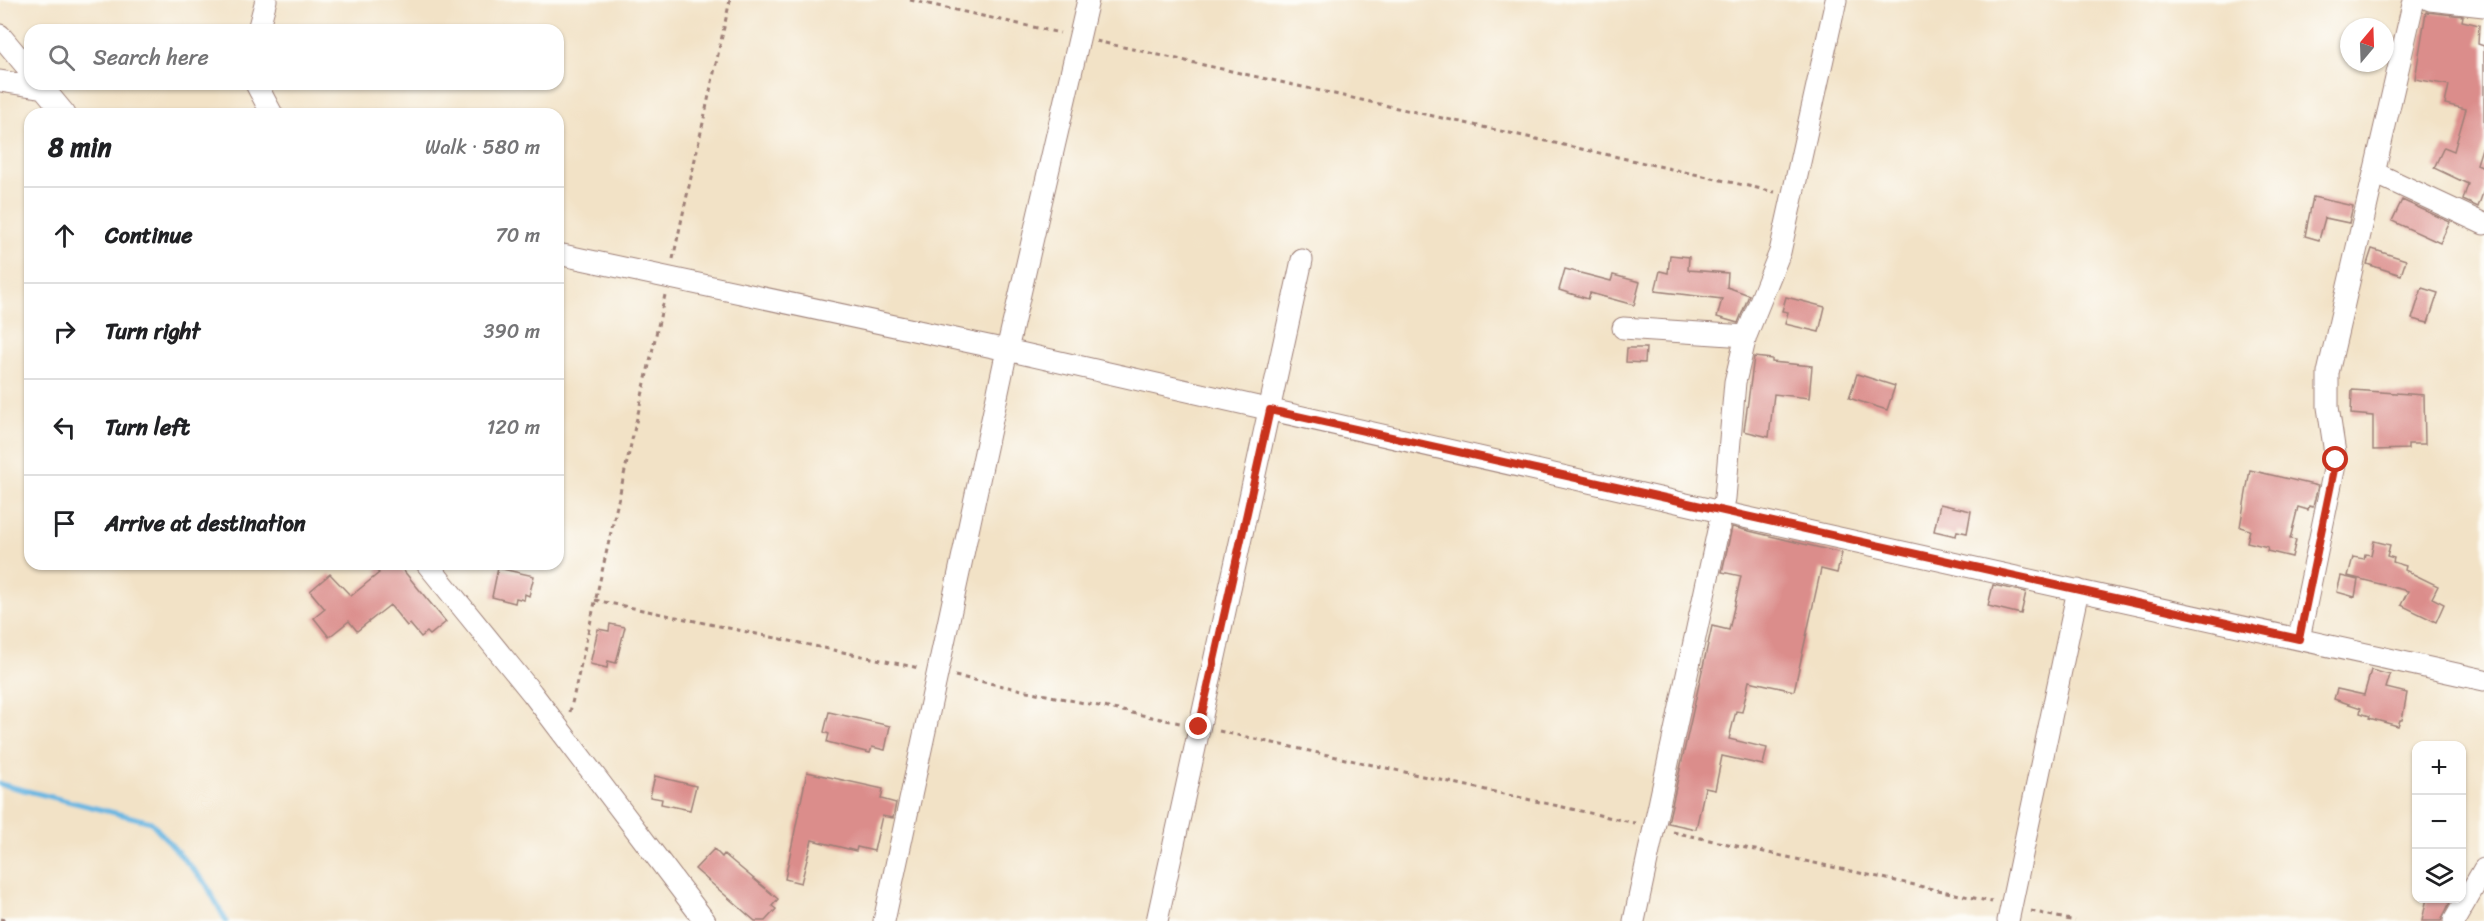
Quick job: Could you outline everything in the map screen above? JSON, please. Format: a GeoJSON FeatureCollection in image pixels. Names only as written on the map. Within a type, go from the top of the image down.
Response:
{"type":"FeatureCollection","features":[{"type":"Feature","properties":{"kind":"street"},"geometry":{"type":"LineString","coordinates":[[260,24],[266,0]]}},
{"type":"Feature","properties":{"kind":"street"},"geometry":{"type":"LineString","coordinates":[[884,921],[1007,350],[1088,0]]}},
{"type":"Feature","properties":{"kind":"street"},"geometry":{"type":"LineString","coordinates":[[1634,921],[1721,512],[1732,435],[1735,382],[1746,336],[1780,252],[1836,0]]}},
{"type":"Feature","properties":{"kind":"street"},"geometry":{"type":"LineString","coordinates":[[2299,639],[2336,460],[2328,406],[2328,373],[2414,0]]}},
{"type":"Feature","properties":{"kind":"street"},"geometry":{"type":"LineString","coordinates":[[2430,0],[2484,6]]}},
{"type":"Feature","properties":{"kind":"street"},"geometry":{"type":"LineString","coordinates":[[0,35],[24,65]]}},
{"type":"Feature","properties":{"kind":"street"},"geometry":{"type":"LineString","coordinates":[[0,81],[24,84]]}},
{"type":"Feature","properties":{"kind":"street"},"geometry":{"type":"LineString","coordinates":[[45,90],[60,108]]}},
{"type":"Feature","properties":{"kind":"street"},"geometry":{"type":"LineString","coordinates":[[259,90],[269,108]]}},
{"type":"Feature","properties":{"kind":"street"},"geometry":{"type":"LineString","coordinates":[[2374,173],[2484,224]]}},
{"type":"Feature","properties":{"kind":"street"},"geometry":{"type":"LineString","coordinates":[[564,255],[1007,350],[1721,512],[2484,680]]}},
{"type":"Feature","properties":{"kind":"street"},"geometry":{"type":"LineString","coordinates":[[1157,921],[1302,260]]}},
{"type":"Feature","properties":{"kind":"street"},"geometry":{"type":"LineString","coordinates":[[1623,328],[1746,336]]}},
{"type":"Feature","properties":{"kind":"street"},"geometry":{"type":"LineString","coordinates":[[433,570],[564,736],[705,921]]}},
{"type":"Feature","properties":{"kind":"street"},"geometry":{"type":"LineString","coordinates":[[2010,914],[2078,590]]}},
{"type":"Feature","properties":{"kind":"street"},"geometry":{"type":"LineString","coordinates":[[2454,921],[2484,869]]}},
{"type":"Feature","properties":{"kind":"path"},"geometry":{"type":"LineString","coordinates":[[564,736],[730,0]]}},
{"type":"Feature","properties":{"kind":"path"},"geometry":{"type":"LineString","coordinates":[[910,0],[1792,196]]}},
{"type":"Feature","properties":{"kind":"path"},"geometry":{"type":"LineString","coordinates":[[595,600],[1199,727],[1654,828],[2010,914],[2075,921]]}},
{"type":"Feature","properties":{"kind":"path"},"geometry":{"type":"LineString","coordinates":[[0,919],[10,921]]}},
{"type":"Feature","properties":{"kind":"building"},"geometry":{"type":"Polygon","coordinates":[[[2426,12],[2463,16],[2462,21],[2479,25],[2478,44],[2484,46],[2484,142],[2477,164],[2484,167],[2484,190],[2478,207],[2463,200],[2468,184],[2434,168],[2444,147],[2454,151],[2466,109],[2445,104],[2449,85],[2415,79],[2426,12]]]}},
{"type":"Feature","properties":{"kind":"building"},"geometry":{"type":"Polygon","coordinates":[[[2313,197],[2353,206],[2349,223],[2325,218],[2319,240],[2305,236],[2313,197]]]}},
{"type":"Feature","properties":{"kind":"building"},"geometry":{"type":"Polygon","coordinates":[[[2402,200],[2450,222],[2440,243],[2392,221],[2402,200]]]}},
{"type":"Feature","properties":{"kind":"building"},"geometry":{"type":"Polygon","coordinates":[[[2372,249],[2406,260],[2401,275],[2367,264],[2372,249]]]}},
{"type":"Feature","properties":{"kind":"building"},"geometry":{"type":"Polygon","coordinates":[[[1670,255],[1689,257],[1688,270],[1728,273],[1727,287],[1749,295],[1738,323],[1717,317],[1722,299],[1655,291],[1660,271],[1668,273],[1670,255]]]}},
{"type":"Feature","properties":{"kind":"building"},"geometry":{"type":"Polygon","coordinates":[[[1565,269],[1611,281],[1613,275],[1640,282],[1634,305],[1590,293],[1588,299],[1559,290],[1565,269]]]}},
{"type":"Feature","properties":{"kind":"building"},"geometry":{"type":"Polygon","coordinates":[[[2422,288],[2438,293],[2428,323],[2412,319],[2422,288]]]}},
{"type":"Feature","properties":{"kind":"building"},"geometry":{"type":"Polygon","coordinates":[[[1786,297],[1825,307],[1819,332],[1785,324],[1788,312],[1782,311],[1786,297]]]}},
{"type":"Feature","properties":{"kind":"building"},"geometry":{"type":"Polygon","coordinates":[[[1627,348],[1646,348],[1645,363],[1626,362],[1627,348]]]}},
{"type":"Feature","properties":{"kind":"building"},"geometry":{"type":"Polygon","coordinates":[[[1754,357],[1772,359],[1772,362],[1812,366],[1809,398],[1774,394],[1769,437],[1744,431],[1754,357]]]}},
{"type":"Feature","properties":{"kind":"building"},"geometry":{"type":"Polygon","coordinates":[[[1857,374],[1895,386],[1887,410],[1849,398],[1857,374]]]}},
{"type":"Feature","properties":{"kind":"building"},"geometry":{"type":"Polygon","coordinates":[[[2352,390],[2424,395],[2425,444],[2408,444],[2408,449],[2373,450],[2373,416],[2351,414],[2352,390]]]}},
{"type":"Feature","properties":{"kind":"building"},"geometry":{"type":"Polygon","coordinates":[[[2250,470],[2318,486],[2313,507],[2309,506],[2308,510],[2298,507],[2290,539],[2296,540],[2292,557],[2267,551],[2268,547],[2247,542],[2250,530],[2240,527],[2250,470]]]}},
{"type":"Feature","properties":{"kind":"building"},"geometry":{"type":"Polygon","coordinates":[[[1940,504],[1971,511],[1967,533],[1957,531],[1956,536],[1934,531],[1940,504]]]}},
{"type":"Feature","properties":{"kind":"building"},"geometry":{"type":"Polygon","coordinates":[[[1732,527],[1842,553],[1837,573],[1821,569],[1794,691],[1749,681],[1742,712],[1736,711],[1729,739],[1767,748],[1763,765],[1722,756],[1715,790],[1705,788],[1696,829],[1668,823],[1712,626],[1729,630],[1741,576],[1722,572],[1732,527]]]}},
{"type":"Feature","properties":{"kind":"building"},"geometry":{"type":"Polygon","coordinates":[[[2374,541],[2390,545],[2387,556],[2394,558],[2393,562],[2406,566],[2405,570],[2438,586],[2432,598],[2444,604],[2436,622],[2401,605],[2408,591],[2348,576],[2353,557],[2364,559],[2365,554],[2371,555],[2374,541]]]}},
{"type":"Feature","properties":{"kind":"building"},"geometry":{"type":"Polygon","coordinates":[[[376,570],[403,570],[446,622],[430,635],[427,632],[421,637],[410,624],[407,626],[390,605],[357,631],[349,621],[329,637],[314,618],[325,609],[310,591],[330,574],[351,596],[379,573],[376,570]]]}},
{"type":"Feature","properties":{"kind":"building"},"geometry":{"type":"Polygon","coordinates":[[[498,570],[534,576],[529,596],[525,594],[524,600],[516,598],[515,603],[492,597],[498,570]]]}},
{"type":"Feature","properties":{"kind":"building"},"geometry":{"type":"Polygon","coordinates":[[[2341,576],[2358,580],[2355,597],[2337,592],[2341,576]]]}},
{"type":"Feature","properties":{"kind":"building"},"geometry":{"type":"Polygon","coordinates":[[[1993,585],[2026,592],[2021,614],[1988,606],[1993,585]]]}},
{"type":"Feature","properties":{"kind":"building"},"geometry":{"type":"Polygon","coordinates":[[[610,624],[625,627],[616,663],[608,661],[607,668],[590,664],[598,629],[609,631],[610,624]]]}},
{"type":"Feature","properties":{"kind":"building"},"geometry":{"type":"Polygon","coordinates":[[[2371,670],[2390,675],[2386,688],[2407,693],[2402,720],[2398,726],[2369,718],[2370,716],[2360,713],[2361,708],[2334,699],[2337,689],[2364,695],[2371,670]]]}},
{"type":"Feature","properties":{"kind":"building"},"geometry":{"type":"Polygon","coordinates":[[[829,712],[890,726],[885,750],[872,747],[870,753],[827,742],[829,734],[824,732],[829,712]]]}},
{"type":"Feature","properties":{"kind":"building"},"geometry":{"type":"Polygon","coordinates":[[[807,772],[883,789],[881,799],[896,803],[893,818],[882,816],[874,851],[857,847],[856,851],[812,840],[801,883],[785,879],[807,772]]]}},
{"type":"Feature","properties":{"kind":"building"},"geometry":{"type":"Polygon","coordinates":[[[655,776],[696,786],[690,810],[661,804],[662,799],[650,797],[655,776]]]}},
{"type":"Feature","properties":{"kind":"building"},"geometry":{"type":"Polygon","coordinates":[[[714,849],[722,857],[724,854],[778,899],[772,906],[776,909],[765,921],[755,921],[695,869],[714,849]]]}},
{"type":"Feature","properties":{"kind":"building"},"geometry":{"type":"Polygon","coordinates":[[[2426,903],[2450,903],[2441,921],[2422,921],[2426,903]]]}},
{"type":"Feature","properties":{"kind":"waterway"},"geometry":{"type":"LineString","coordinates":[[0,784],[151,822],[206,884],[226,921]]}},
{"type":"Feature","properties":{"kind":"route"},"geometry":{"type":"LineString","coordinates":[[1199,727],[1270,410],[2299,639],[2336,460]]}}]}
